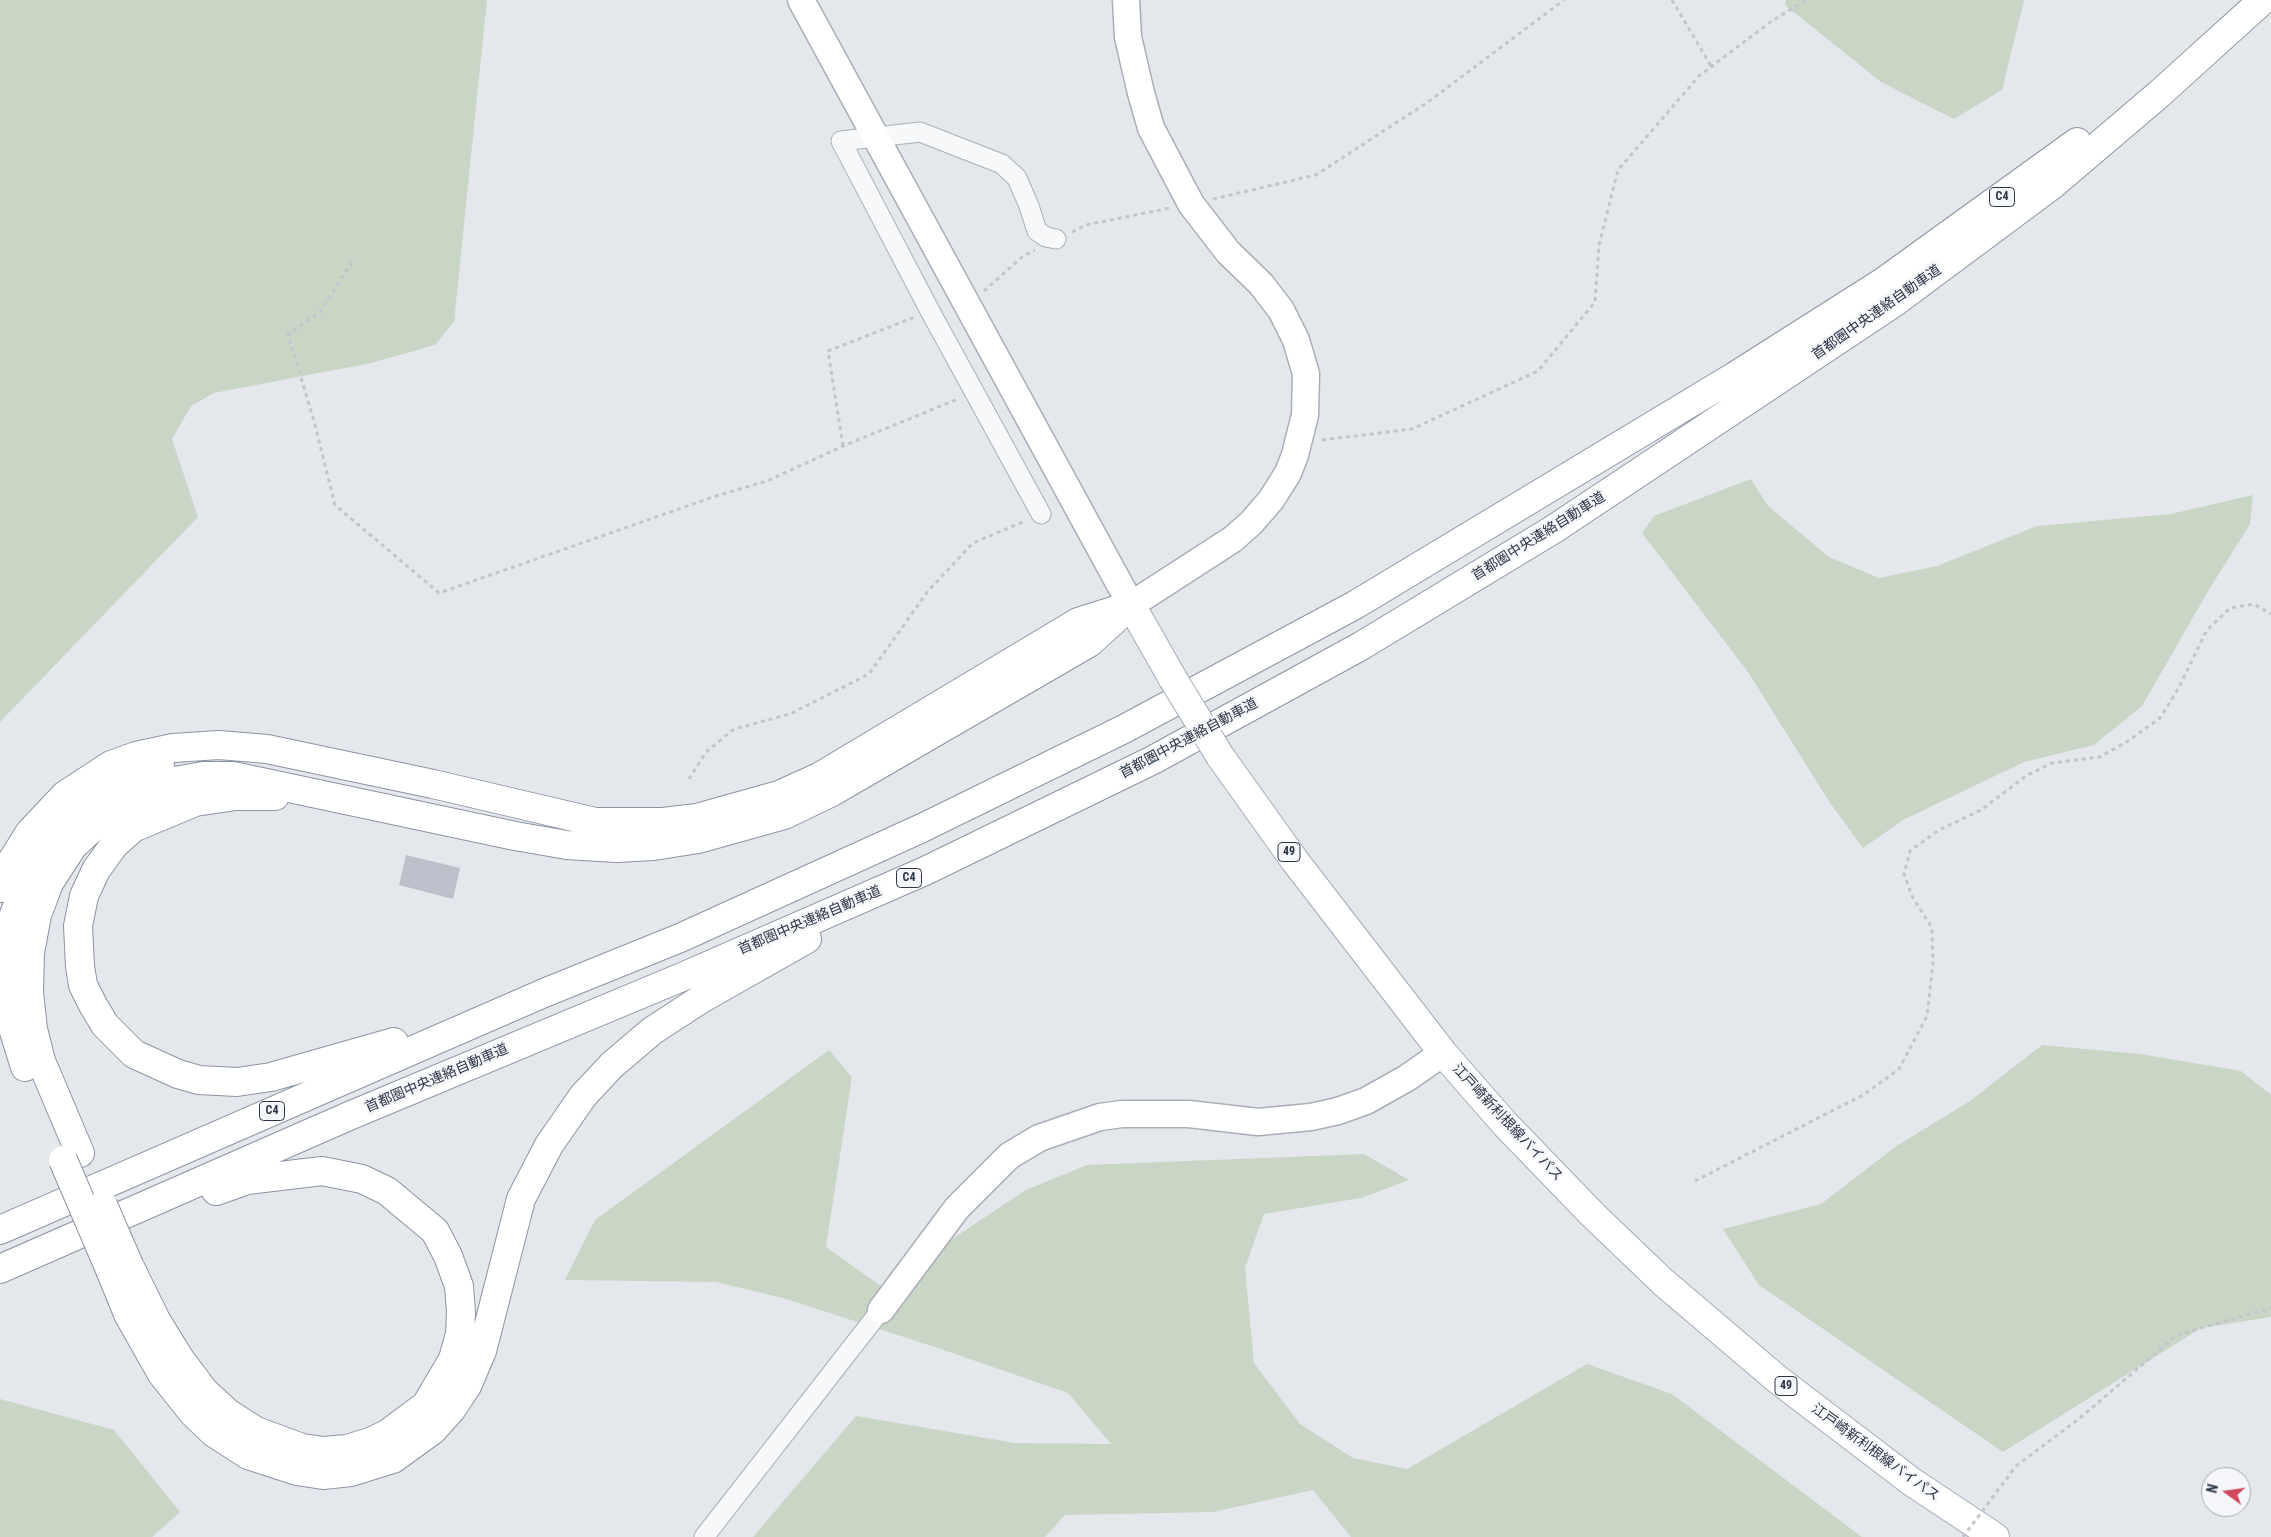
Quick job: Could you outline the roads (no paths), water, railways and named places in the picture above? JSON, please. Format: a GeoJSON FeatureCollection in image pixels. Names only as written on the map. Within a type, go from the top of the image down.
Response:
{"type":"FeatureCollection","features":[{"type":"Feature","properties":{"kind":"main road","name":"首都圏中央連絡自動車道"},"geometry":{"type":"LineString","coordinates":[[8,1266],[349,1116],[682,976],[925,871],[1152,760],[1361,646],[1554,529],[1894,302],[2051,186],[2151,101],[2261,2]]}},
{"type":"Feature","properties":{"kind":"main road","name":"首都圏中央連絡自動車道"},"geometry":{"type":"LineString","coordinates":[[0,1230],[544,993],[680,938],[922,828],[1124,729],[1355,606],[1735,376],[1883,282],[2111,116],[2261,2]]}},
{"type":"Feature","properties":{"kind":"main road"},"geometry":{"type":"LineString","coordinates":[[72,1156],[32,1029],[29,992],[30,953],[37,916],[49,883],[72,846],[102,819],[150,791],[175,781],[204,776],[233,776],[515,836],[567,845],[616,848],[654,846],[698,828],[749,815],[779,795],[819,777],[1078,622],[1130,605]]}},
{"type":"Feature","properties":{"kind":"main road","name":"江戸崎新利根線バイパス"},"geometry":{"type":"LineString","coordinates":[[1130,605],[1220,756],[1300,868],[1443,1053],[1505,1124],[1593,1215],[1711,1325],[1867,1449],[1912,1482],[1995,1537]]}},
{"type":"Feature","properties":{"kind":"main road"},"geometry":{"type":"LineString","coordinates":[[0,888],[10,864],[30,832],[65,795],[111,765],[136,756],[172,748],[219,745],[267,749],[433,784],[595,822],[662,822],[698,828]]}},
{"type":"Feature","properties":{"kind":"main road"},"geometry":{"type":"LineString","coordinates":[[333,764],[222,755],[174,762],[152,768],[90,800],[69,817],[43,849],[29,875],[9,928],[6,950],[6,974],[12,1025],[18,1047],[72,1156],[120,1269],[133,1322],[162,1374],[193,1413],[220,1437],[248,1455],[271,1464],[323,1474],[351,1472],[393,1459],[434,1430],[451,1410],[467,1386],[482,1351],[522,1199],[549,1145],[583,1096],[612,1066],[652,1031],[701,1000],[925,871]]}},
{"type":"Feature","properties":{"kind":"main road"},"geometry":{"type":"LineString","coordinates":[[324,796],[236,796],[195,802],[133,828],[114,845],[96,870],[84,896],[78,926],[80,966],[83,985],[105,1025],[134,1054],[178,1074],[199,1080],[236,1082],[271,1077],[389,1044],[461,1016],[544,993]]}},
{"type":"Feature","properties":{"kind":"main road"},"geometry":{"type":"LineString","coordinates":[[8,1266],[247,1180],[322,1172],[362,1179],[387,1191],[435,1231],[448,1256],[459,1286],[460,1334],[453,1359],[438,1388],[426,1405],[407,1421],[370,1442],[347,1449],[324,1451],[302,1448],[256,1431],[228,1414],[204,1391],[180,1359],[156,1320],[120,1269]]}},
{"type":"Feature","properties":{"kind":"street"},"geometry":{"type":"LineString","coordinates":[[801,0],[873,136],[1130,605],[1232,539],[1251,524],[1280,488],[1288,473],[1299,443],[1305,415],[1306,374],[1296,340],[1282,310],[1261,284],[1228,252],[1191,204],[1152,128],[1140,93],[1128,37],[1126,0]]}},
{"type":"Feature","properties":{"kind":"street"},"geometry":{"type":"LineString","coordinates":[[1042,514],[930,311],[841,142],[873,136],[920,132],[1002,164],[1017,178],[1037,231],[1046,237],[1056,239]]}},
{"type":"Feature","properties":{"kind":"street"},"geometry":{"type":"LineString","coordinates":[[704,1537],[882,1310],[957,1208],[1009,1156],[1039,1138],[1100,1117],[1122,1114],[1189,1114],[1258,1122],[1312,1117],[1338,1111],[1366,1101],[1407,1078],[1443,1053]]}}]}
